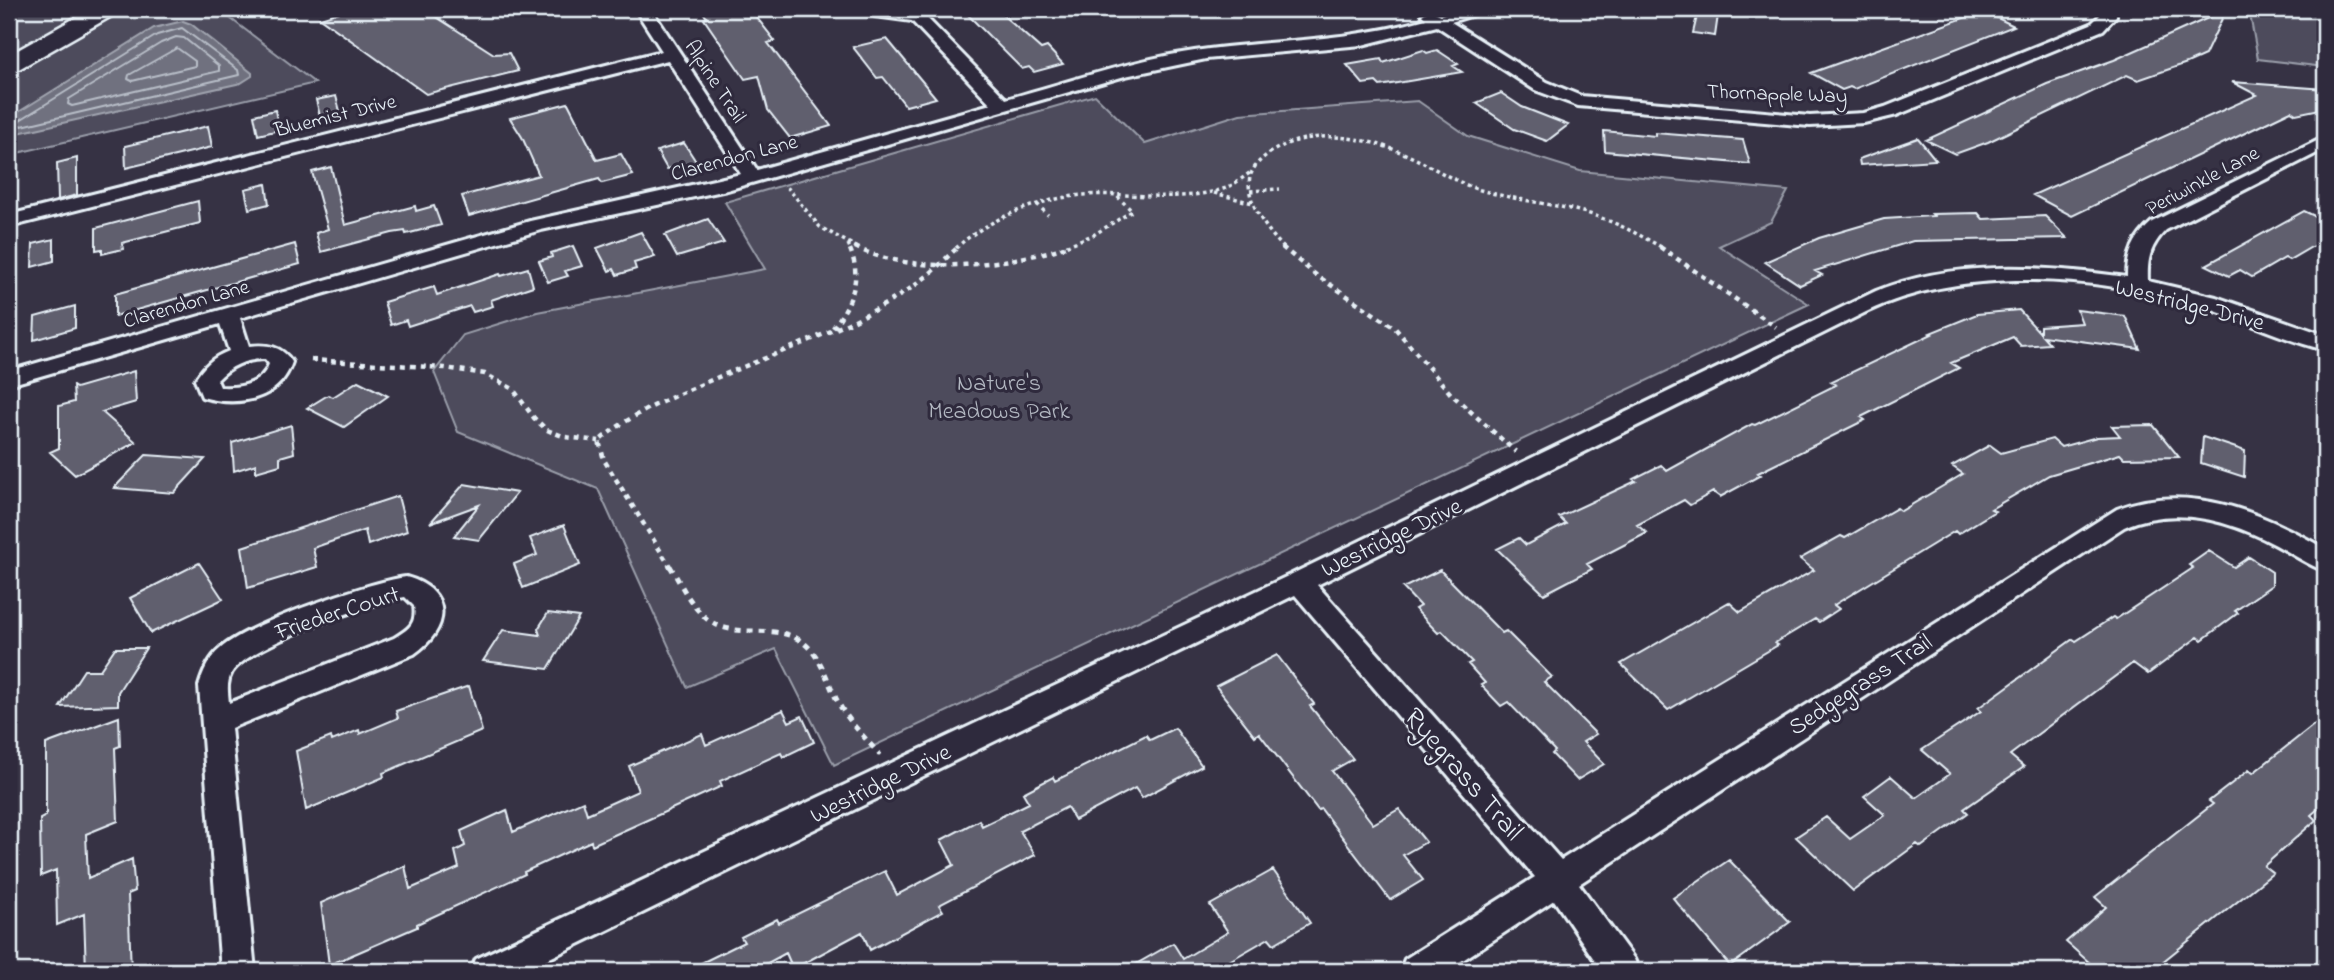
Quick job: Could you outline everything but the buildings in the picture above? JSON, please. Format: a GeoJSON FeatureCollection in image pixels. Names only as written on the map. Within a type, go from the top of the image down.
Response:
{"type":"FeatureCollection","features":[{"type":"Feature","properties":{"kind":"street"},"geometry":{"type":"LineString","coordinates":[[9,65],[107,9]]}},
{"type":"Feature","properties":{"kind":"street","name":"Alpine Trail"},"geometry":{"type":"LineString","coordinates":[[643,9],[752,177]]}},
{"type":"Feature","properties":{"kind":"street"},"geometry":{"type":"LineString","coordinates":[[875,9],[881,13],[919,13],[1003,106]]}},
{"type":"Feature","properties":{"kind":"street","name":"Thornapple Way"},"geometry":{"type":"LineString","coordinates":[[1420,9],[1541,86],[1578,101],[1828,121],[1864,118],[1891,111],[2097,27],[2108,16],[2108,9]]}},
{"type":"Feature","properties":{"kind":"street","name":"Clarendon Lane"},"geometry":{"type":"LineString","coordinates":[[9,378],[537,225],[690,194],[1167,61],[1206,54],[1362,40],[1477,9]]}},
{"type":"Feature","properties":{"kind":"street","name":"Bluemist Drive"},"geometry":{"type":"LineString","coordinates":[[9,221],[672,54]]}},
{"type":"Feature","properties":{"kind":"street","name":"Periwinkle Lane"},"geometry":{"type":"LineString","coordinates":[[2138,285],[2136,257],[2145,238],[2159,226],[2325,142]]}},
{"type":"Feature","properties":{"kind":"street","name":"Westridge Drive"},"geometry":{"type":"LineString","coordinates":[[488,971],[1299,582],[1898,290],[1944,281],[2003,276],[2070,278],[2138,285],[2207,303],[2325,343]]}},
{"type":"Feature","properties":{"kind":"street"},"geometry":{"type":"LineString","coordinates":[[228,314],[241,355]]}},
{"type":"Feature","properties":{"kind":"street","name":"Sedgegrass Trail"},"geometry":{"type":"LineString","coordinates":[[1418,971],[2115,520],[2145,509],[2190,507],[2229,514],[2262,527],[2325,561]]}},
{"type":"Feature","properties":{"kind":"street","name":"Ryegrass Trail"},"geometry":{"type":"LineString","coordinates":[[1299,582],[1558,880],[1622,971]]}},
{"type":"Feature","properties":{"kind":"street","name":"Frieder Court"},"geometry":{"type":"LineString","coordinates":[[216,721],[404,646],[422,633],[430,617],[427,602],[420,593],[406,587],[382,592],[258,638],[236,651],[218,668],[213,686],[216,721],[238,971]]}},
{"type":"Feature","properties":{"kind":"path"},"geometry":{"type":"LineString","coordinates":[[1209,193],[1239,181],[1281,146],[1306,139],[1340,139],[1382,145],[1478,189],[1563,206],[1623,227],[1646,238],[1793,339]]}},
{"type":"Feature","properties":{"kind":"path"},"geometry":{"type":"LineString","coordinates":[[1251,172],[1250,191],[1254,204],[1278,242],[1292,258],[1309,273],[1394,327],[1415,348],[1452,396],[1533,467]]}},
{"type":"Feature","properties":{"kind":"path"},"geometry":{"type":"LineString","coordinates":[[784,183],[809,217],[847,244],[889,257],[940,262],[1008,261],[1069,246],[1093,236],[1132,211],[1115,194]]}},
{"type":"Feature","properties":{"kind":"path"},"geometry":{"type":"LineString","coordinates":[[1250,191],[1280,190]]}},
{"type":"Feature","properties":{"kind":"path"},"geometry":{"type":"LineString","coordinates":[[599,441],[612,429],[654,404],[833,329],[892,300],[926,277],[981,228],[1000,217],[1036,203],[1082,195],[1115,194],[1170,198],[1209,193],[1229,195],[1254,204]]}},
{"type":"Feature","properties":{"kind":"path"},"geometry":{"type":"LineString","coordinates":[[1036,203],[1048,215]]}},
{"type":"Feature","properties":{"kind":"path"},"geometry":{"type":"LineString","coordinates":[[833,329],[848,309],[856,288],[857,265],[847,244]]}},
{"type":"Feature","properties":{"kind":"path"},"geometry":{"type":"LineString","coordinates":[[311,360],[445,368],[493,376],[517,392],[548,432],[599,441]]}},
{"type":"Feature","properties":{"kind":"path"},"geometry":{"type":"LineString","coordinates":[[599,441],[604,460],[696,609],[707,621],[735,632],[779,633],[798,639],[811,652],[842,710],[897,775]]}},
{"type":"Feature","properties":{"kind":"green space"},"geometry":{"type":"Polygon","coordinates":[[[9,9],[95,9],[9,58],[9,9]]]}},
{"type":"Feature","properties":{"kind":"green space"},"geometry":{"type":"Polygon","coordinates":[[[125,9],[218,9],[315,83],[9,155],[9,76],[125,9]]]}},
{"type":"Feature","properties":{"kind":"green space"},"geometry":{"type":"Polygon","coordinates":[[[2249,9],[2300,9],[2325,18],[2325,67],[2258,59],[2249,9]]]}},
{"type":"Feature","properties":{"kind":"green space","name":"Nature's Meadows Park"},"geometry":{"type":"Polygon","coordinates":[[[1095,95],[1145,144],[1240,114],[1418,101],[1468,136],[1580,171],[1788,191],[1771,222],[1719,246],[1809,304],[834,765],[776,649],[687,687],[598,489],[458,432],[434,372],[463,335],[537,312],[765,269],[725,202],[1095,95]]]}},
{"type":"Feature","properties":{"kind":"water"},"geometry":{"type":"Polygon","coordinates":[[[183,21],[191,24],[252,73],[252,76],[241,83],[9,135],[9,118],[154,28],[183,21]]]}}]}
